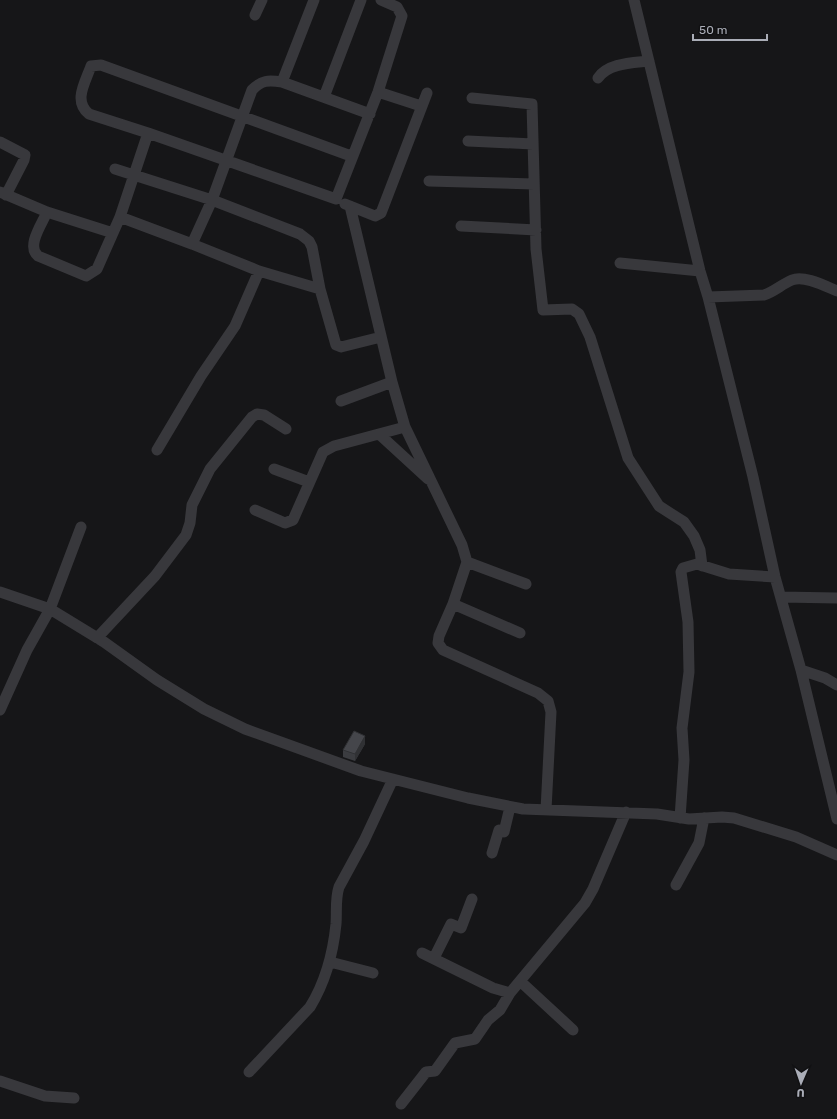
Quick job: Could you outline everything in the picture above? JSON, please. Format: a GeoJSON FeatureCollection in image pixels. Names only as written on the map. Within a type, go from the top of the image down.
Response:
{"type":"FeatureCollection","features":[{"type":"Feature","properties":{"kind":"street"},"geometry":{"type":"LineString","coordinates":[[255,15],[262,0]]}},
{"type":"Feature","properties":{"kind":"street"},"geometry":{"type":"LineString","coordinates":[[282,82],[314,0]]}},
{"type":"Feature","properties":{"kind":"street"},"geometry":{"type":"LineString","coordinates":[[324,97],[361,0]]}},
{"type":"Feature","properties":{"kind":"street"},"geometry":{"type":"LineString","coordinates":[[336,199],[351,156],[378,92],[402,16],[397,7],[381,0]]}},
{"type":"Feature","properties":{"kind":"street"},"geometry":{"type":"LineString","coordinates":[[634,0],[700,271],[708,297],[753,477],[775,577],[801,670],[837,818]]}},
{"type":"Feature","properties":{"kind":"street"},"geometry":{"type":"LineString","coordinates":[[598,78],[602,71],[610,68],[649,61]]}},
{"type":"Feature","properties":{"kind":"street"},"geometry":{"type":"LineString","coordinates":[[351,156],[101,65],[91,66],[80,96],[80,103],[83,110],[89,114],[148,133],[336,199],[375,216],[381,214],[427,93]]}},
{"type":"Feature","properties":{"kind":"street"},"geometry":{"type":"LineString","coordinates":[[192,244],[212,200],[244,116],[252,90],[260,81],[269,80],[282,82],[370,114]]}},
{"type":"Feature","properties":{"kind":"street"},"geometry":{"type":"LineString","coordinates":[[378,92],[421,106]]}},
{"type":"Feature","properties":{"kind":"street"},"geometry":{"type":"LineString","coordinates":[[472,98],[532,104],[536,230],[543,310],[572,309],[580,314],[590,337],[628,458],[659,506],[684,522],[694,536],[700,550],[702,566]]}},
{"type":"Feature","properties":{"kind":"street"},"geometry":{"type":"LineString","coordinates":[[48,212],[32,246],[34,252],[38,256],[86,276],[97,269],[120,217],[148,133]]}},
{"type":"Feature","properties":{"kind":"street"},"geometry":{"type":"LineString","coordinates":[[0,142],[25,155],[24,160],[3,193],[48,212],[113,233]]}},
{"type":"Feature","properties":{"kind":"street"},"geometry":{"type":"LineString","coordinates":[[468,142],[533,144]]}},
{"type":"Feature","properties":{"kind":"street"},"geometry":{"type":"LineString","coordinates":[[115,169],[212,200],[300,234],[309,241],[312,247],[320,290],[336,345],[338,347],[381,337]]}},
{"type":"Feature","properties":{"kind":"street"},"geometry":{"type":"LineString","coordinates":[[429,181],[534,184]]}},
{"type":"Feature","properties":{"kind":"street"},"geometry":{"type":"LineString","coordinates":[[350,206],[392,382],[405,427],[462,545],[467,562],[453,604],[439,636],[438,643],[443,650],[538,693],[548,701],[550,712],[546,810]]}},
{"type":"Feature","properties":{"kind":"street"},"geometry":{"type":"LineString","coordinates":[[120,217],[258,271],[320,290]]}},
{"type":"Feature","properties":{"kind":"street"},"geometry":{"type":"LineString","coordinates":[[461,226],[536,230]]}},
{"type":"Feature","properties":{"kind":"street"},"geometry":{"type":"LineString","coordinates":[[620,263],[700,271]]}},
{"type":"Feature","properties":{"kind":"street"},"geometry":{"type":"LineString","coordinates":[[157,450],[200,376],[235,326],[258,271]]}},
{"type":"Feature","properties":{"kind":"street"},"geometry":{"type":"LineString","coordinates":[[708,297],[764,295],[772,293],[790,281],[798,279],[837,291]]}},
{"type":"Feature","properties":{"kind":"street"},"geometry":{"type":"LineString","coordinates":[[341,401],[392,382]]}},
{"type":"Feature","properties":{"kind":"street"},"geometry":{"type":"LineString","coordinates":[[97,638],[155,576],[186,535],[190,523],[192,505],[210,469],[252,417],[257,414],[264,415],[286,430]]}},
{"type":"Feature","properties":{"kind":"street"},"geometry":{"type":"LineString","coordinates":[[255,510],[285,524],[290,522],[293,520],[320,457],[329,448],[405,427]]}},
{"type":"Feature","properties":{"kind":"street"},"geometry":{"type":"LineString","coordinates":[[379,434],[433,484]]}},
{"type":"Feature","properties":{"kind":"street"},"geometry":{"type":"LineString","coordinates":[[274,469],[309,482]]}},
{"type":"Feature","properties":{"kind":"street"},"geometry":{"type":"LineString","coordinates":[[0,710],[27,650],[50,609],[81,527]]}},
{"type":"Feature","properties":{"kind":"street"},"geometry":{"type":"LineString","coordinates":[[467,562],[526,584]]}},
{"type":"Feature","properties":{"kind":"street"},"geometry":{"type":"LineString","coordinates":[[680,818],[684,760],[682,728],[689,672],[688,622],[681,578],[683,568],[697,564],[729,574],[775,577]]}},
{"type":"Feature","properties":{"kind":"street"},"geometry":{"type":"LineString","coordinates":[[0,592],[50,609],[97,638],[204,710],[245,729],[361,771],[523,809],[657,814],[689,820],[704,818],[734,818],[796,837],[837,855]]}},
{"type":"Feature","properties":{"kind":"street"},"geometry":{"type":"LineString","coordinates":[[781,597],[837,598]]}},
{"type":"Feature","properties":{"kind":"street"},"geometry":{"type":"LineString","coordinates":[[453,604],[520,633]]}},
{"type":"Feature","properties":{"kind":"street"},"geometry":{"type":"LineString","coordinates":[[801,670],[825,678],[837,685]]}},
{"type":"Feature","properties":{"kind":"street"},"geometry":{"type":"LineString","coordinates":[[249,1072],[310,1006],[317,994],[330,962],[336,929],[336,895],[364,841],[392,779]]}},
{"type":"Feature","properties":{"kind":"street"},"geometry":{"type":"LineString","coordinates":[[492,853],[499,830],[504,832],[510,807]]}},
{"type":"Feature","properties":{"kind":"street"},"geometry":{"type":"LineString","coordinates":[[402,1104],[426,1072],[435,1071],[455,1043],[475,1038],[488,1020],[500,1010],[510,993],[585,903],[593,889],[626,812]]}},
{"type":"Feature","properties":{"kind":"street"},"geometry":{"type":"LineString","coordinates":[[676,885],[699,843],[704,818]]}},
{"type":"Feature","properties":{"kind":"street"},"geometry":{"type":"LineString","coordinates":[[434,958],[450,924],[461,928],[472,899]]}},
{"type":"Feature","properties":{"kind":"street"},"geometry":{"type":"LineString","coordinates":[[422,953],[493,988],[510,993]]}},
{"type":"Feature","properties":{"kind":"street"},"geometry":{"type":"LineString","coordinates":[[330,962],[373,973]]}},
{"type":"Feature","properties":{"kind":"street"},"geometry":{"type":"LineString","coordinates":[[520,981],[573,1030]]}},
{"type":"Feature","properties":{"kind":"street"},"geometry":{"type":"LineString","coordinates":[[0,1081],[45,1096],[74,1098]]}},
{"type":"Feature","properties":{"kind":"building"},"geometry":{"type":"Polygon","coordinates":[[[354,731],[365,736],[355,754],[343,750],[354,731]]]}}]}
